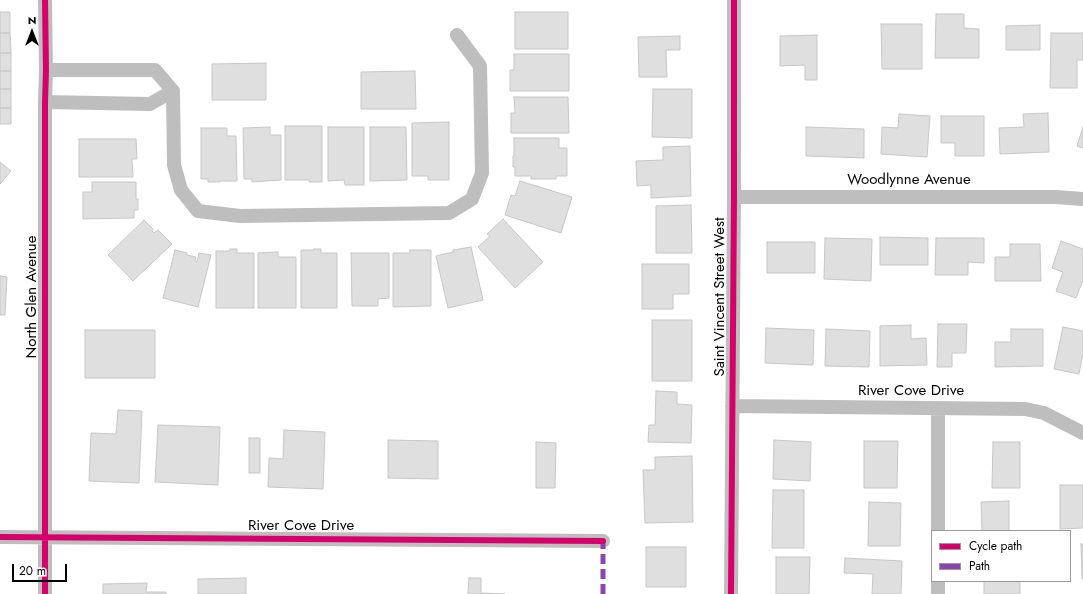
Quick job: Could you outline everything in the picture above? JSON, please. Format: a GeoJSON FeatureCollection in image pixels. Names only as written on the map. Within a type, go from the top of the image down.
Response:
{"type":"FeatureCollection","features":[{"type":"Feature","properties":{"kind":"street","name":"North Glen Avenue"},"geometry":{"type":"LineString","coordinates":[[45,0],[45,594]]}},
{"type":"Feature","properties":{"kind":"street","name":"Saint Vincent Street West"},"geometry":{"type":"LineString","coordinates":[[731,594],[734,0]]}},
{"type":"Feature","properties":{"kind":"street"},"geometry":{"type":"LineString","coordinates":[[46,70],[155,70],[173,91],[174,165],[181,190],[198,211],[240,216],[449,213],[472,199],[482,173],[480,66],[457,36]]}},
{"type":"Feature","properties":{"kind":"street"},"geometry":{"type":"LineString","coordinates":[[45,102],[150,104],[173,91]]}},
{"type":"Feature","properties":{"kind":"street","name":"Woodlynne Avenue"},"geometry":{"type":"LineString","coordinates":[[734,197],[1055,197],[1083,200]]}},
{"type":"Feature","properties":{"kind":"street","name":"River Cove Drive"},"geometry":{"type":"LineString","coordinates":[[732,406],[1025,409],[1044,413],[1083,433]]}},
{"type":"Feature","properties":{"kind":"street"},"geometry":{"type":"LineString","coordinates":[[938,408],[938,530]]}},
{"type":"Feature","properties":{"kind":"street","name":"River Cove Drive"},"geometry":{"type":"LineString","coordinates":[[0,536],[603,541]]}},
{"type":"Feature","properties":{"kind":"street"},"geometry":{"type":"LineString","coordinates":[[938,582],[938,594]]}},
{"type":"Feature","properties":{"kind":"building"},"geometry":{"type":"Polygon","coordinates":[[[0,12],[10,12],[10,33],[0,33],[0,12]]]}},
{"type":"Feature","properties":{"kind":"building"},"geometry":{"type":"Polygon","coordinates":[[[515,12],[568,12],[568,49],[515,49],[515,12]]]}},
{"type":"Feature","properties":{"kind":"building"},"geometry":{"type":"Polygon","coordinates":[[[936,14],[964,14],[964,28],[979,29],[979,58],[935,58],[936,14]]]}},
{"type":"Feature","properties":{"kind":"building"},"geometry":{"type":"Polygon","coordinates":[[[881,24],[922,24],[922,69],[882,69],[881,24]]]}},
{"type":"Feature","properties":{"kind":"building"},"geometry":{"type":"Polygon","coordinates":[[[1040,25],[1040,50],[1006,50],[1006,26],[1040,25]]]}},
{"type":"Feature","properties":{"kind":"building"},"geometry":{"type":"Polygon","coordinates":[[[0,33],[10,33],[11,53],[0,53],[0,33]]]}},
{"type":"Feature","properties":{"kind":"building"},"geometry":{"type":"Polygon","coordinates":[[[1051,33],[1083,33],[1083,60],[1077,60],[1077,88],[1050,88],[1051,33]]]}},
{"type":"Feature","properties":{"kind":"building"},"geometry":{"type":"Polygon","coordinates":[[[817,35],[817,80],[805,80],[805,65],[780,66],[780,36],[817,35]]]}},
{"type":"Feature","properties":{"kind":"building"},"geometry":{"type":"Polygon","coordinates":[[[680,36],[680,50],[666,50],[667,77],[639,77],[638,37],[680,36]]]}},
{"type":"Feature","properties":{"kind":"building"},"geometry":{"type":"Polygon","coordinates":[[[0,53],[11,53],[11,71],[0,71],[0,53]]]}},
{"type":"Feature","properties":{"kind":"building"},"geometry":{"type":"Polygon","coordinates":[[[514,54],[569,54],[569,91],[510,91],[510,70],[514,70],[514,54]]]}},
{"type":"Feature","properties":{"kind":"building"},"geometry":{"type":"Polygon","coordinates":[[[266,63],[266,100],[212,100],[212,64],[266,63]]]}},
{"type":"Feature","properties":{"kind":"building"},"geometry":{"type":"Polygon","coordinates":[[[0,71],[11,71],[11,89],[0,89],[0,71]]]}},
{"type":"Feature","properties":{"kind":"building"},"geometry":{"type":"Polygon","coordinates":[[[415,71],[416,109],[361,109],[361,72],[415,71]]]}},
{"type":"Feature","properties":{"kind":"building"},"geometry":{"type":"Polygon","coordinates":[[[0,89],[11,89],[11,108],[0,108],[0,89]]]}},
{"type":"Feature","properties":{"kind":"building"},"geometry":{"type":"Polygon","coordinates":[[[653,89],[692,89],[692,138],[652,137],[653,89]]]}},
{"type":"Feature","properties":{"kind":"building"},"geometry":{"type":"Polygon","coordinates":[[[514,97],[568,97],[569,133],[511,133],[511,113],[515,113],[514,97]]]}},
{"type":"Feature","properties":{"kind":"building"},"geometry":{"type":"Polygon","coordinates":[[[0,108],[11,108],[11,124],[0,124],[0,108]]]}},
{"type":"Feature","properties":{"kind":"building"},"geometry":{"type":"Polygon","coordinates":[[[1048,113],[1049,152],[1000,154],[999,128],[1024,127],[1023,114],[1048,113]]]}},
{"type":"Feature","properties":{"kind":"building"},"geometry":{"type":"Polygon","coordinates":[[[899,114],[930,116],[927,157],[881,154],[882,127],[898,128],[899,114]]]}},
{"type":"Feature","properties":{"kind":"building"},"geometry":{"type":"Polygon","coordinates":[[[941,116],[984,116],[984,156],[955,156],[955,143],[941,143],[941,116]]]}},
{"type":"Feature","properties":{"kind":"building"},"geometry":{"type":"Polygon","coordinates":[[[449,122],[449,180],[428,180],[428,176],[412,176],[412,123],[449,122]]]}},
{"type":"Feature","properties":{"kind":"building"},"geometry":{"type":"Polygon","coordinates":[[[285,126],[322,126],[322,182],[309,182],[309,180],[285,180],[285,126]]]}},
{"type":"Feature","properties":{"kind":"building"},"geometry":{"type":"Polygon","coordinates":[[[270,127],[270,135],[281,135],[281,180],[252,182],[252,179],[244,179],[243,128],[270,127]]]}},
{"type":"Feature","properties":{"kind":"building"},"geometry":{"type":"Polygon","coordinates":[[[328,127],[364,127],[364,185],[345,185],[344,180],[328,181],[328,127]]]}},
{"type":"Feature","properties":{"kind":"building"},"geometry":{"type":"Polygon","coordinates":[[[370,127],[406,127],[407,180],[370,181],[370,127]]]}},
{"type":"Feature","properties":{"kind":"building"},"geometry":{"type":"Polygon","coordinates":[[[806,127],[864,129],[864,158],[806,156],[806,127]]]}},
{"type":"Feature","properties":{"kind":"building"},"geometry":{"type":"Polygon","coordinates":[[[1083,127],[1083,148],[1077,146],[1083,127]]]}},
{"type":"Feature","properties":{"kind":"building"},"geometry":{"type":"Polygon","coordinates":[[[201,128],[227,128],[227,136],[236,136],[237,181],[208,182],[208,179],[201,179],[201,128]]]}},
{"type":"Feature","properties":{"kind":"building"},"geometry":{"type":"Polygon","coordinates":[[[514,138],[559,138],[559,148],[567,148],[567,176],[556,176],[556,179],[531,179],[531,176],[515,176],[515,167],[513,167],[514,138]]]}},
{"type":"Feature","properties":{"kind":"building"},"geometry":{"type":"Polygon","coordinates":[[[79,139],[136,139],[137,159],[132,159],[133,177],[79,177],[79,139]]]}},
{"type":"Feature","properties":{"kind":"building"},"geometry":{"type":"Polygon","coordinates":[[[690,146],[691,196],[651,198],[651,185],[637,186],[636,161],[663,160],[663,147],[690,146]]]}},
{"type":"Feature","properties":{"kind":"building"},"geometry":{"type":"Polygon","coordinates":[[[0,162],[11,171],[0,184],[0,162]]]}},
{"type":"Feature","properties":{"kind":"building"},"geometry":{"type":"Polygon","coordinates":[[[520,181],[572,197],[561,233],[505,215],[511,195],[515,196],[520,181]]]}},
{"type":"Feature","properties":{"kind":"building"},"geometry":{"type":"Polygon","coordinates":[[[92,182],[136,182],[136,199],[138,199],[138,210],[134,210],[134,218],[83,219],[83,192],[92,192],[92,182]]]}},
{"type":"Feature","properties":{"kind":"building"},"geometry":{"type":"Polygon","coordinates":[[[691,205],[692,253],[656,253],[656,206],[691,205]]]}},
{"type":"Feature","properties":{"kind":"building"},"geometry":{"type":"Polygon","coordinates":[[[503,219],[543,262],[515,288],[478,247],[490,236],[487,234],[503,219]]]}},
{"type":"Feature","properties":{"kind":"building"},"geometry":{"type":"Polygon","coordinates":[[[144,220],[153,229],[152,231],[154,233],[158,230],[172,244],[133,281],[108,255],[144,220]]]}},
{"type":"Feature","properties":{"kind":"building"},"geometry":{"type":"Polygon","coordinates":[[[880,237],[928,238],[928,265],[880,265],[880,237]]]}},
{"type":"Feature","properties":{"kind":"building"},"geometry":{"type":"Polygon","coordinates":[[[825,238],[872,239],[871,281],[824,279],[825,238]]]}},
{"type":"Feature","properties":{"kind":"building"},"geometry":{"type":"Polygon","coordinates":[[[936,238],[984,238],[984,263],[968,262],[968,275],[935,275],[936,238]]]}},
{"type":"Feature","properties":{"kind":"building"},"geometry":{"type":"Polygon","coordinates":[[[1061,241],[1083,249],[1083,280],[1076,298],[1056,291],[1063,272],[1052,268],[1061,241]]]}},
{"type":"Feature","properties":{"kind":"building"},"geometry":{"type":"Polygon","coordinates":[[[767,242],[815,242],[815,273],[767,273],[767,242]]]}},
{"type":"Feature","properties":{"kind":"building"},"geometry":{"type":"Polygon","coordinates":[[[1010,244],[1040,244],[1041,281],[995,281],[995,257],[1010,257],[1010,244]]]}},
{"type":"Feature","properties":{"kind":"building"},"geometry":{"type":"Polygon","coordinates":[[[471,247],[483,300],[448,308],[436,256],[453,252],[453,250],[471,247]]]}},
{"type":"Feature","properties":{"kind":"building"},"geometry":{"type":"Polygon","coordinates":[[[230,249],[237,249],[237,253],[254,253],[254,308],[216,308],[216,251],[230,251],[230,249]]]}},
{"type":"Feature","properties":{"kind":"building"},"geometry":{"type":"Polygon","coordinates":[[[321,249],[321,253],[337,253],[337,308],[301,308],[301,250],[321,249]]]}},
{"type":"Feature","properties":{"kind":"building"},"geometry":{"type":"Polygon","coordinates":[[[175,250],[196,257],[195,261],[197,262],[199,253],[211,255],[198,307],[163,298],[175,250]]]}},
{"type":"Feature","properties":{"kind":"building"},"geometry":{"type":"Polygon","coordinates":[[[410,250],[431,250],[431,306],[393,307],[393,253],[410,253],[410,250]]]}},
{"type":"Feature","properties":{"kind":"building"},"geometry":{"type":"Polygon","coordinates":[[[278,252],[278,257],[296,257],[296,308],[258,308],[258,253],[278,252]]]}},
{"type":"Feature","properties":{"kind":"building"},"geometry":{"type":"Polygon","coordinates":[[[351,253],[389,253],[389,298],[378,299],[378,306],[352,306],[351,253]]]}},
{"type":"Feature","properties":{"kind":"building"},"geometry":{"type":"Polygon","coordinates":[[[642,264],[689,264],[689,294],[673,294],[673,309],[642,309],[642,264]]]}},
{"type":"Feature","properties":{"kind":"building"},"geometry":{"type":"Polygon","coordinates":[[[0,276],[7,277],[5,315],[0,315],[0,276]]]}},
{"type":"Feature","properties":{"kind":"building"},"geometry":{"type":"Polygon","coordinates":[[[652,320],[692,320],[692,381],[652,381],[652,320]]]}},
{"type":"Feature","properties":{"kind":"building"},"geometry":{"type":"Polygon","coordinates":[[[938,324],[967,324],[966,353],[952,353],[952,367],[937,367],[938,324]]]}},
{"type":"Feature","properties":{"kind":"building"},"geometry":{"type":"Polygon","coordinates":[[[911,325],[911,339],[926,338],[927,365],[880,366],[880,326],[911,325]]]}},
{"type":"Feature","properties":{"kind":"building"},"geometry":{"type":"Polygon","coordinates":[[[1063,327],[1083,331],[1083,353],[1079,374],[1054,369],[1063,327]]]}},
{"type":"Feature","properties":{"kind":"building"},"geometry":{"type":"Polygon","coordinates":[[[766,328],[814,330],[813,365],[765,363],[766,328]]]}},
{"type":"Feature","properties":{"kind":"building"},"geometry":{"type":"Polygon","coordinates":[[[826,329],[870,331],[869,367],[825,366],[826,329]]]}},
{"type":"Feature","properties":{"kind":"building"},"geometry":{"type":"Polygon","coordinates":[[[1011,329],[1043,329],[1043,366],[995,367],[995,342],[1011,342],[1011,329]]]}},
{"type":"Feature","properties":{"kind":"building"},"geometry":{"type":"Polygon","coordinates":[[[85,330],[155,330],[155,378],[85,378],[85,330]]]}},
{"type":"Feature","properties":{"kind":"building"},"geometry":{"type":"Polygon","coordinates":[[[656,391],[677,392],[677,404],[692,405],[691,443],[648,442],[649,425],[655,425],[656,391]]]}},
{"type":"Feature","properties":{"kind":"building"},"geometry":{"type":"Polygon","coordinates":[[[118,410],[142,411],[139,483],[89,481],[91,433],[116,434],[118,410]]]}},
{"type":"Feature","properties":{"kind":"building"},"geometry":{"type":"Polygon","coordinates":[[[158,425],[220,427],[218,485],[155,482],[158,425]]]}},
{"type":"Feature","properties":{"kind":"building"},"geometry":{"type":"Polygon","coordinates":[[[284,430],[325,432],[323,489],[268,487],[269,458],[283,459],[284,430]]]}},
{"type":"Feature","properties":{"kind":"building"},"geometry":{"type":"Polygon","coordinates":[[[249,438],[260,438],[260,473],[249,473],[249,438]]]}},
{"type":"Feature","properties":{"kind":"building"},"geometry":{"type":"Polygon","coordinates":[[[388,440],[438,441],[438,479],[388,478],[388,440]]]}},
{"type":"Feature","properties":{"kind":"building"},"geometry":{"type":"Polygon","coordinates":[[[774,440],[811,442],[810,481],[773,479],[774,440]]]}},
{"type":"Feature","properties":{"kind":"building"},"geometry":{"type":"Polygon","coordinates":[[[864,441],[898,441],[897,488],[864,488],[864,441]]]}},
{"type":"Feature","properties":{"kind":"building"},"geometry":{"type":"Polygon","coordinates":[[[536,442],[556,443],[555,488],[536,488],[536,442]]]}},
{"type":"Feature","properties":{"kind":"building"},"geometry":{"type":"Polygon","coordinates":[[[993,442],[1020,442],[1020,488],[992,488],[993,442]]]}},
{"type":"Feature","properties":{"kind":"building"},"geometry":{"type":"Polygon","coordinates":[[[692,456],[693,522],[645,523],[643,470],[655,470],[655,457],[692,456]]]}},
{"type":"Feature","properties":{"kind":"building"},"geometry":{"type":"Polygon","coordinates":[[[1060,485],[1083,485],[1083,528],[1060,529],[1060,485]]]}},
{"type":"Feature","properties":{"kind":"building"},"geometry":{"type":"Polygon","coordinates":[[[773,490],[804,490],[804,548],[772,548],[773,490]]]}},
{"type":"Feature","properties":{"kind":"building"},"geometry":{"type":"Polygon","coordinates":[[[1009,501],[1009,530],[982,530],[981,502],[1009,501]]]}},
{"type":"Feature","properties":{"kind":"building"},"geometry":{"type":"Polygon","coordinates":[[[869,502],[901,503],[900,546],[868,546],[869,502]]]}},
{"type":"Feature","properties":{"kind":"building"},"geometry":{"type":"Polygon","coordinates":[[[1081,544],[1083,544],[1083,579],[1082,579],[1081,544]]]}},
{"type":"Feature","properties":{"kind":"building"},"geometry":{"type":"Polygon","coordinates":[[[646,547],[686,547],[686,587],[646,587],[646,547]]]}},
{"type":"Feature","properties":{"kind":"building"},"geometry":{"type":"Polygon","coordinates":[[[776,557],[810,557],[809,594],[776,594],[776,557]]]}},
{"type":"Feature","properties":{"kind":"building"},"geometry":{"type":"Polygon","coordinates":[[[845,558],[902,561],[901,594],[872,594],[873,574],[844,573],[845,558]]]}},
{"type":"Feature","properties":{"kind":"building"},"geometry":{"type":"Polygon","coordinates":[[[246,578],[246,594],[198,594],[198,579],[246,578]]]}},
{"type":"Feature","properties":{"kind":"building"},"geometry":{"type":"Polygon","coordinates":[[[469,578],[481,578],[481,593],[505,594],[468,594],[469,578]]]}},
{"type":"Feature","properties":{"kind":"building"},"geometry":{"type":"Polygon","coordinates":[[[984,582],[1020,582],[1020,594],[984,594],[984,582]]]}},
{"type":"Feature","properties":{"kind":"building"},"geometry":{"type":"Polygon","coordinates":[[[147,583],[146,592],[166,592],[166,594],[103,594],[103,584],[147,583]]]}},
{"type":"Feature","properties":{"kind":"marked path"},"geometry":{"type":"LineString","coordinates":[[603,541],[603,594]]}},
{"type":"Feature","properties":{"kind":"cycle path"},"geometry":{"type":"LineString","coordinates":[[45,0],[45,594]]}},
{"type":"Feature","properties":{"kind":"cycle path"},"geometry":{"type":"LineString","coordinates":[[731,594],[734,0]]}},
{"type":"Feature","properties":{"kind":"cycle path"},"geometry":{"type":"LineString","coordinates":[[0,537],[603,541]]}}]}
